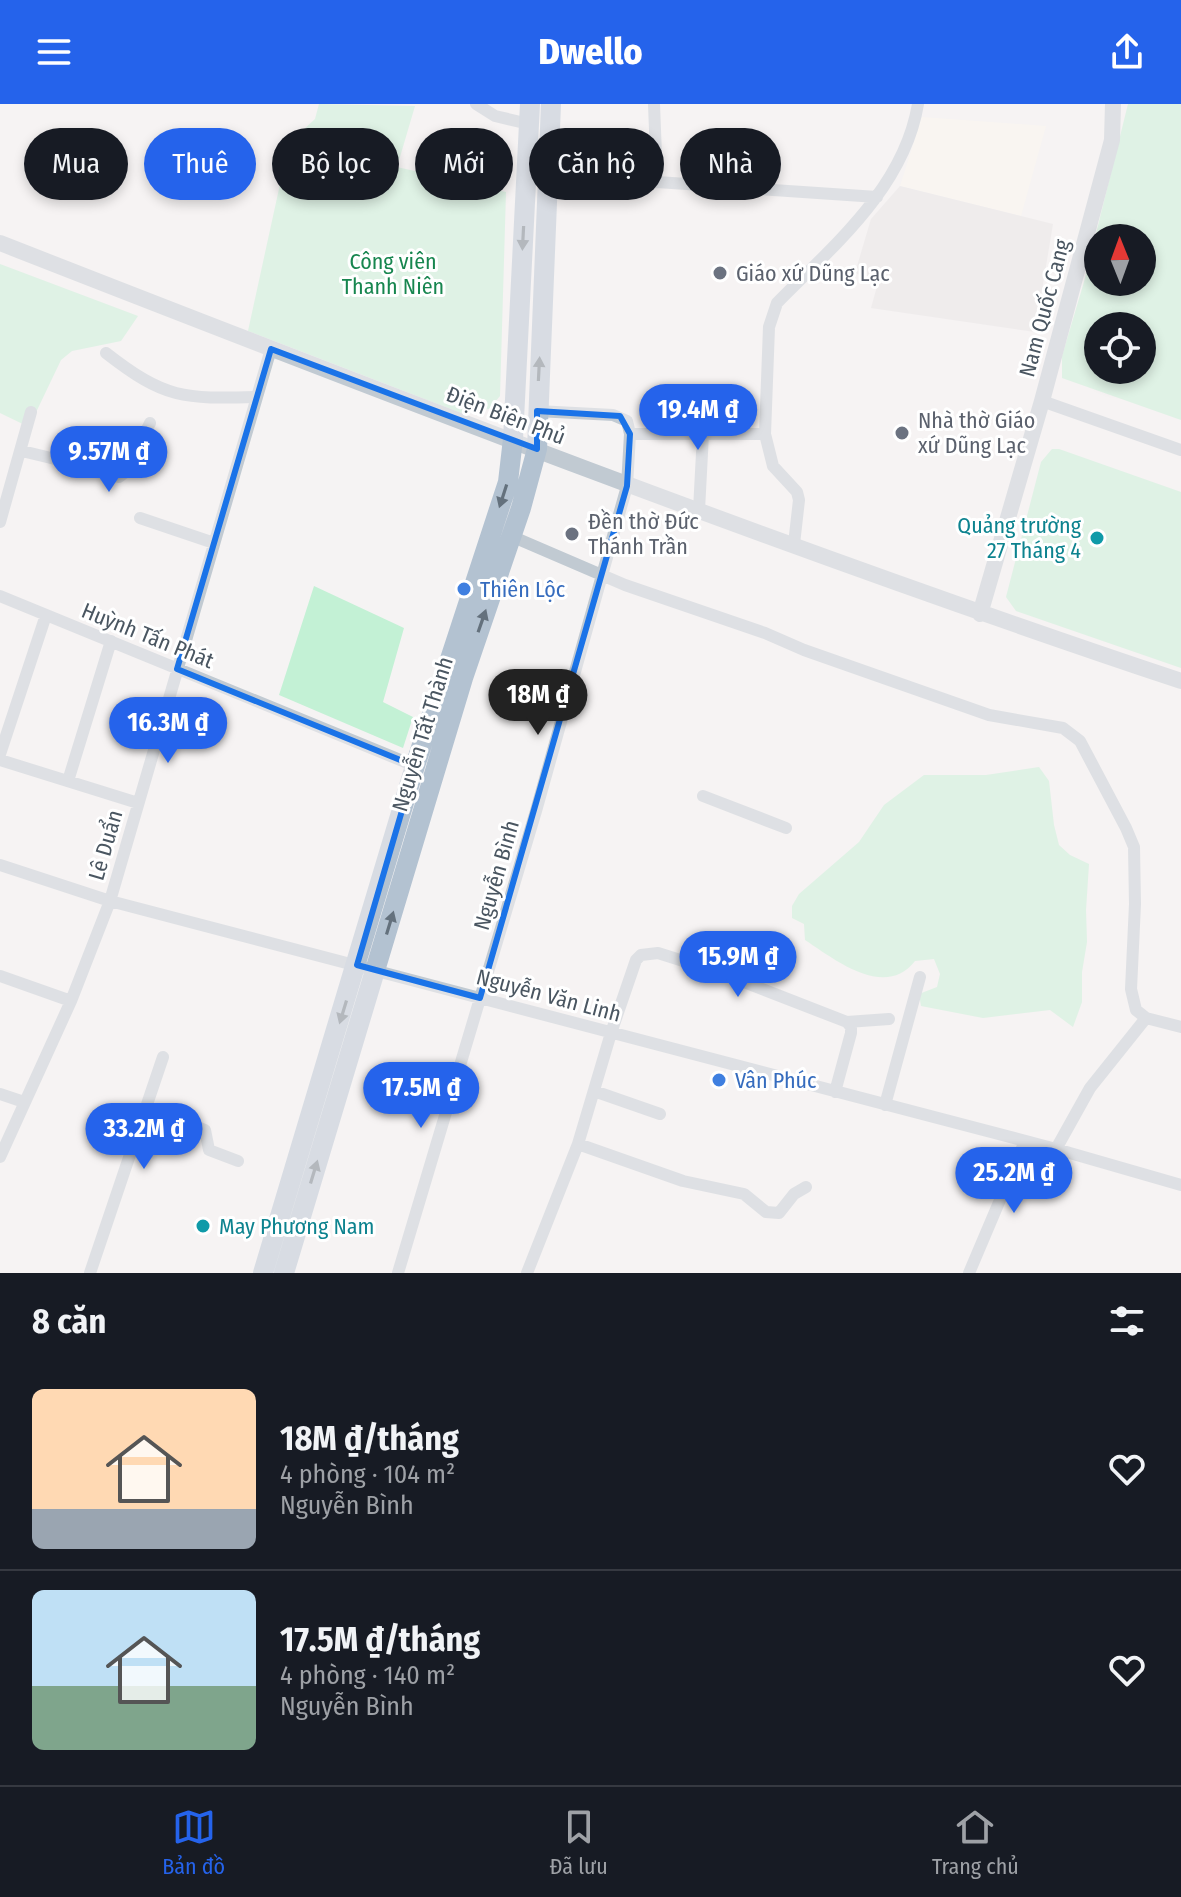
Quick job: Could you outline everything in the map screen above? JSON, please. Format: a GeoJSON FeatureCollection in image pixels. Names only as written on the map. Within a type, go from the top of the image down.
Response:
{"type":"FeatureCollection","features":[{"type":"Feature","properties":{"kind":"main road","name":"Nguyễn Tất Thành"},"geometry":{"type":"LineString","coordinates":[[263,1273],[511,536],[537,449],[551,104]]}},
{"type":"Feature","properties":{"kind":"main road","name":"Nguyễn Tất Thành"},"geometry":{"type":"LineString","coordinates":[[284,1273],[366,967],[415,766],[508,482],[513,439],[530,114]]}},
{"type":"Feature","properties":{"kind":"street"},"geometry":{"type":"LineString","coordinates":[[476,104],[495,116],[530,114]]}},
{"type":"Feature","properties":{"kind":"street"},"geometry":{"type":"LineString","coordinates":[[654,104],[655,128]]}},
{"type":"Feature","properties":{"kind":"street"},"geometry":{"type":"LineString","coordinates":[[794,544],[799,500],[797,492],[773,466],[765,434],[771,312],[825,257],[877,197],[898,164],[918,104]]}},
{"type":"Feature","properties":{"kind":"street","name":"Nam Quốc Cang"},"geometry":{"type":"LineString","coordinates":[[980,614],[1042,401],[1112,140],[1113,104]]}},
{"type":"Feature","properties":{"kind":"street"},"geometry":{"type":"LineString","coordinates":[[664,182],[877,197]]}},
{"type":"Feature","properties":{"kind":"street","name":"Điện Biên Phủ"},"geometry":{"type":"LineString","coordinates":[[0,243],[366,386],[513,439],[627,486],[794,544],[980,614],[1181,681]]}},
{"type":"Feature","properties":{"kind":"street","name":"Lê Duẩn"},"geometry":{"type":"LineString","coordinates":[[0,1157],[71,1001],[110,901],[271,349]]}},
{"type":"Feature","properties":{"kind":"street"},"geometry":{"type":"LineString","coordinates":[[106,353],[146,383],[175,394],[204,399],[257,397]]}},
{"type":"Feature","properties":{"kind":"street"},"geometry":{"type":"LineString","coordinates":[[1042,401],[1181,450]]}},
{"type":"Feature","properties":{"kind":"street"},"geometry":{"type":"LineString","coordinates":[[537,411],[620,416],[627,421],[630,434],[765,434]]}},
{"type":"Feature","properties":{"kind":"street"},"geometry":{"type":"LineString","coordinates":[[0,522],[31,412]]}},
{"type":"Feature","properties":{"kind":"street"},"geometry":{"type":"LineString","coordinates":[[22,451],[119,477],[127,471],[150,423]]}},
{"type":"Feature","properties":{"kind":"street","name":"Nguyễn Bình"},"geometry":{"type":"LineString","coordinates":[[398,1273],[627,486],[630,434]]}},
{"type":"Feature","properties":{"kind":"street"},"geometry":{"type":"LineString","coordinates":[[699,510],[703,434]]}},
{"type":"Feature","properties":{"kind":"street"},"geometry":{"type":"LineString","coordinates":[[140,518],[214,543]]}},
{"type":"Feature","properties":{"kind":"street"},"geometry":{"type":"LineString","coordinates":[[511,536],[602,575],[949,702],[1006,719],[1052,725],[1072,733],[1080,741],[1134,847],[1131,989],[1136,1010],[1146,1018],[1181,1027]]}},
{"type":"Feature","properties":{"kind":"street","name":"Huỳnh Tấn Phát"},"geometry":{"type":"LineString","coordinates":[[0,596],[415,766]]}},
{"type":"Feature","properties":{"kind":"street"},"geometry":{"type":"LineString","coordinates":[[46,615],[0,757],[138,803]]}},
{"type":"Feature","properties":{"kind":"street"},"geometry":{"type":"LineString","coordinates":[[68,781],[111,641]]}},
{"type":"Feature","properties":{"kind":"street"},"geometry":{"type":"LineString","coordinates":[[703,796],[786,828]]}},
{"type":"Feature","properties":{"kind":"street","name":"Nguyễn Văn Linh"},"geometry":{"type":"LineString","coordinates":[[0,865],[110,901],[1056,1149],[1181,1185]]}},
{"type":"Feature","properties":{"kind":"street"},"geometry":{"type":"LineString","coordinates":[[527,1273],[578,1144],[611,1033],[636,960],[641,955],[649,953],[718,972],[847,1022],[889,1019]]}},
{"type":"Feature","properties":{"kind":"street"},"geometry":{"type":"LineString","coordinates":[[0,976],[71,1001]]}},
{"type":"Feature","properties":{"kind":"street"},"geometry":{"type":"LineString","coordinates":[[885,1105],[920,977]]}},
{"type":"Feature","properties":{"kind":"street"},"geometry":{"type":"LineString","coordinates":[[1056,1149],[1090,1088],[1146,1018]]}},
{"type":"Feature","properties":{"kind":"street"},"geometry":{"type":"LineString","coordinates":[[835,1092],[851,1033],[847,1022]]}},
{"type":"Feature","properties":{"kind":"street"},"geometry":{"type":"LineString","coordinates":[[90,1273],[163,1057]]}},
{"type":"Feature","properties":{"kind":"street"},"geometry":{"type":"LineString","coordinates":[[594,1091],[660,1114]]}},
{"type":"Feature","properties":{"kind":"street"},"geometry":{"type":"LineString","coordinates":[[0,1094],[24,1102]]}},
{"type":"Feature","properties":{"kind":"street"},"geometry":{"type":"LineString","coordinates":[[147,1107],[205,1130],[209,1150],[238,1161]]}},
{"type":"Feature","properties":{"kind":"street"},"geometry":{"type":"LineString","coordinates":[[969,1273],[1025,1141]]}},
{"type":"Feature","properties":{"kind":"street"},"geometry":{"type":"LineString","coordinates":[[578,1144],[683,1181],[744,1194],[766,1212],[779,1213],[794,1194],[806,1187]]}},
{"type":"Feature","properties":{"kind":"highlighted area"},"geometry":{"type":"Polygon","coordinates":[[[271,349],[537,449],[537,411],[620,416],[630,434],[627,486],[480,998],[357,965],[415,766],[177,669],[271,349]]]}},
{"type":"Feature","properties":{"kind":"shaded area"},"geometry":{"type":"Polygon","coordinates":[[[922,117],[1046,126],[1021,216],[900,186],[922,117]]]}},
{"type":"Feature","properties":{"kind":"shaded area"},"geometry":{"type":"Polygon","coordinates":[[[900,186],[1053,224],[1035,332],[871,308],[878,283],[855,273],[871,219],[900,186]]]}},
{"type":"Feature","properties":{"kind":"green space","name":"Công viên Thanh Niên"},"geometry":{"type":"Polygon","coordinates":[[[319,104],[415,106],[399,160],[399,128],[305,128],[315,119],[319,104]]]}},
{"type":"Feature","properties":{"kind":"green space"},"geometry":{"type":"Polygon","coordinates":[[[1128,104],[1181,104],[1181,420],[1062,378],[1062,356],[1084,282],[1084,296],[1156,296],[1156,224],[1098,224],[1128,104]]]}},
{"type":"Feature","properties":{"kind":"green space","name":"Công viên Thanh Niên"},"geometry":{"type":"Polygon","coordinates":[[[399,167],[415,171],[415,200],[506,200],[500,396],[489,409],[461,413],[248,331],[277,200],[399,200],[399,167]]]}},
{"type":"Feature","properties":{"kind":"green space"},"geometry":{"type":"Polygon","coordinates":[[[0,264],[138,316],[121,341],[72,351],[61,360],[29,427],[0,413],[0,264]]]}},
{"type":"Feature","properties":{"kind":"green space","name":"Quảng trường 27 Tháng 4"},"geometry":{"type":"Polygon","coordinates":[[[1052,449],[1181,492],[1181,668],[1016,611],[1006,597],[1041,462],[1052,449]]]}},
{"type":"Feature","properties":{"kind":"green space"},"geometry":{"type":"Polygon","coordinates":[[[314,586],[404,628],[383,702],[413,717],[403,748],[279,695],[314,586]]]}},
{"type":"Feature","properties":{"kind":"green space"},"geometry":{"type":"Polygon","coordinates":[[[1039,767],[1049,781],[1059,845],[1070,855],[1089,864],[1082,1002],[1073,1027],[1050,1010],[983,1018],[921,1006],[919,994],[937,987],[940,974],[934,959],[915,961],[903,972],[889,977],[875,977],[845,965],[805,940],[804,924],[792,918],[792,906],[799,894],[859,842],[884,805],[924,775],[986,775],[1039,767]]]}},
{"type":"Feature","properties":{"kind":"place","name":"Giáo xứ Dũng Lạc"},"geometry":{"type":"Point","coordinates":[720,273]}},
{"type":"Feature","properties":{"kind":"place","name":"Nhà thờ Giáo xứ Dũng Lạc"},"geometry":{"type":"Point","coordinates":[902,433]}},
{"type":"Feature","properties":{"kind":"place","name":"Đền thờ Đức Thánh Trần"},"geometry":{"type":"Point","coordinates":[572,534]}},
{"type":"Feature","properties":{"kind":"place","name":"Quảng trường 27 Tháng 4"},"geometry":{"type":"Point","coordinates":[1097,538]}},
{"type":"Feature","properties":{"kind":"place","name":"Thiên Lộc"},"geometry":{"type":"Point","coordinates":[464,589]}},
{"type":"Feature","properties":{"kind":"place","name":"Vân Phúc"},"geometry":{"type":"Point","coordinates":[719,1080]}},
{"type":"Feature","properties":{"kind":"place","name":"May Phương Nam"},"geometry":{"type":"Point","coordinates":[203,1226]}}]}
